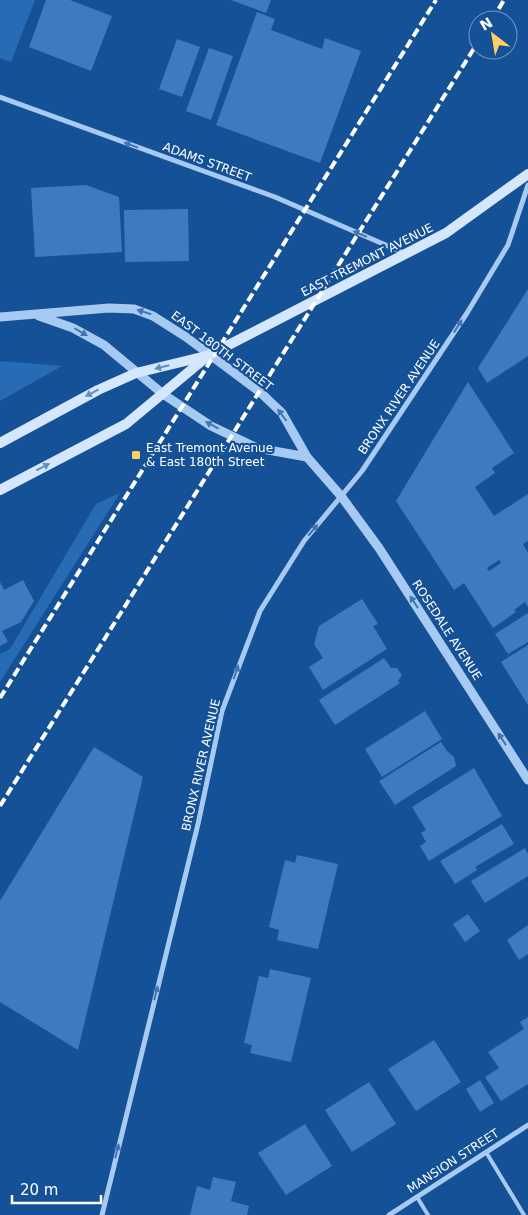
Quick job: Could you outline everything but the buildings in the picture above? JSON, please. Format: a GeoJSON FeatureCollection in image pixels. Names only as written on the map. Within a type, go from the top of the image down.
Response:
{"type":"FeatureCollection","features":[{"type":"Feature","properties":{"kind":"main road","name":"EAST TREMONT AVENUE"},"geometry":{"type":"LineString","coordinates":[[0,444],[98,390],[136,373],[190,364],[446,234],[528,174]]}},
{"type":"Feature","properties":{"kind":"main road","name":"EAST TREMONT AVENUE"},"geometry":{"type":"LineString","coordinates":[[0,490],[126,424],[168,396],[190,364]]}},
{"type":"Feature","properties":{"kind":"street","name":"ADAMS STREET"},"geometry":{"type":"LineString","coordinates":[[0,97],[275,197],[405,254]]}},
{"type":"Feature","properties":{"kind":"street","name":"BRONX RIVER AVENUE"},"geometry":{"type":"LineString","coordinates":[[102,1215],[198,824],[222,711],[260,611],[304,540],[362,471],[432,367],[508,245],[528,185]]}},
{"type":"Feature","properties":{"kind":"street","name":"EAST 180TH STREET"},"geometry":{"type":"LineString","coordinates":[[0,317],[109,308],[134,309],[153,316],[186,337],[260,392],[282,413],[307,457],[341,496]]}},
{"type":"Feature","properties":{"kind":"street","name":"EAST 180TH STREET"},"geometry":{"type":"LineString","coordinates":[[35,315],[79,331],[104,346],[136,373],[211,426],[257,448],[307,457]]}},
{"type":"Feature","properties":{"kind":"street","name":"ROSEDALE AVENUE"},"geometry":{"type":"LineString","coordinates":[[341,496],[380,548],[528,780]]}},
{"type":"Feature","properties":{"kind":"street","name":"MANSION STREET"},"geometry":{"type":"LineString","coordinates":[[389,1215],[528,1125]]}},
{"type":"Feature","properties":{"kind":"lane"},"geometry":{"type":"LineString","coordinates":[[486,1152],[524,1215]]}},
{"type":"Feature","properties":{"kind":"lane"},"geometry":{"type":"LineString","coordinates":[[417,1197],[428,1215]]}},
{"type":"Feature","properties":{"kind":"shaded area"},"geometry":{"type":"Polygon","coordinates":[[[0,0],[35,0],[11,62],[0,58],[0,0]]]}},
{"type":"Feature","properties":{"kind":"shaded area"},"geometry":{"type":"Polygon","coordinates":[[[0,361],[62,366],[0,401],[0,361]]]}},
{"type":"Feature","properties":{"kind":"shaded area"},"geometry":{"type":"Polygon","coordinates":[[[120,493],[0,682],[0,654],[10,649],[96,504],[120,493]]]}},
{"type":"Feature","properties":{"kind":"railway"},"geometry":{"type":"LineString","coordinates":[[0,698],[436,0]]}},
{"type":"Feature","properties":{"kind":"railway"},"geometry":{"type":"LineString","coordinates":[[498,10],[504,0]]}},
{"type":"Feature","properties":{"kind":"railway"},"geometry":{"type":"LineString","coordinates":[[0,806],[468,58]]}},
{"type":"Feature","properties":{"kind":"place","name":"East Tremont Avenue & East 180th Street"},"geometry":{"type":"Point","coordinates":[136,455]}}]}
